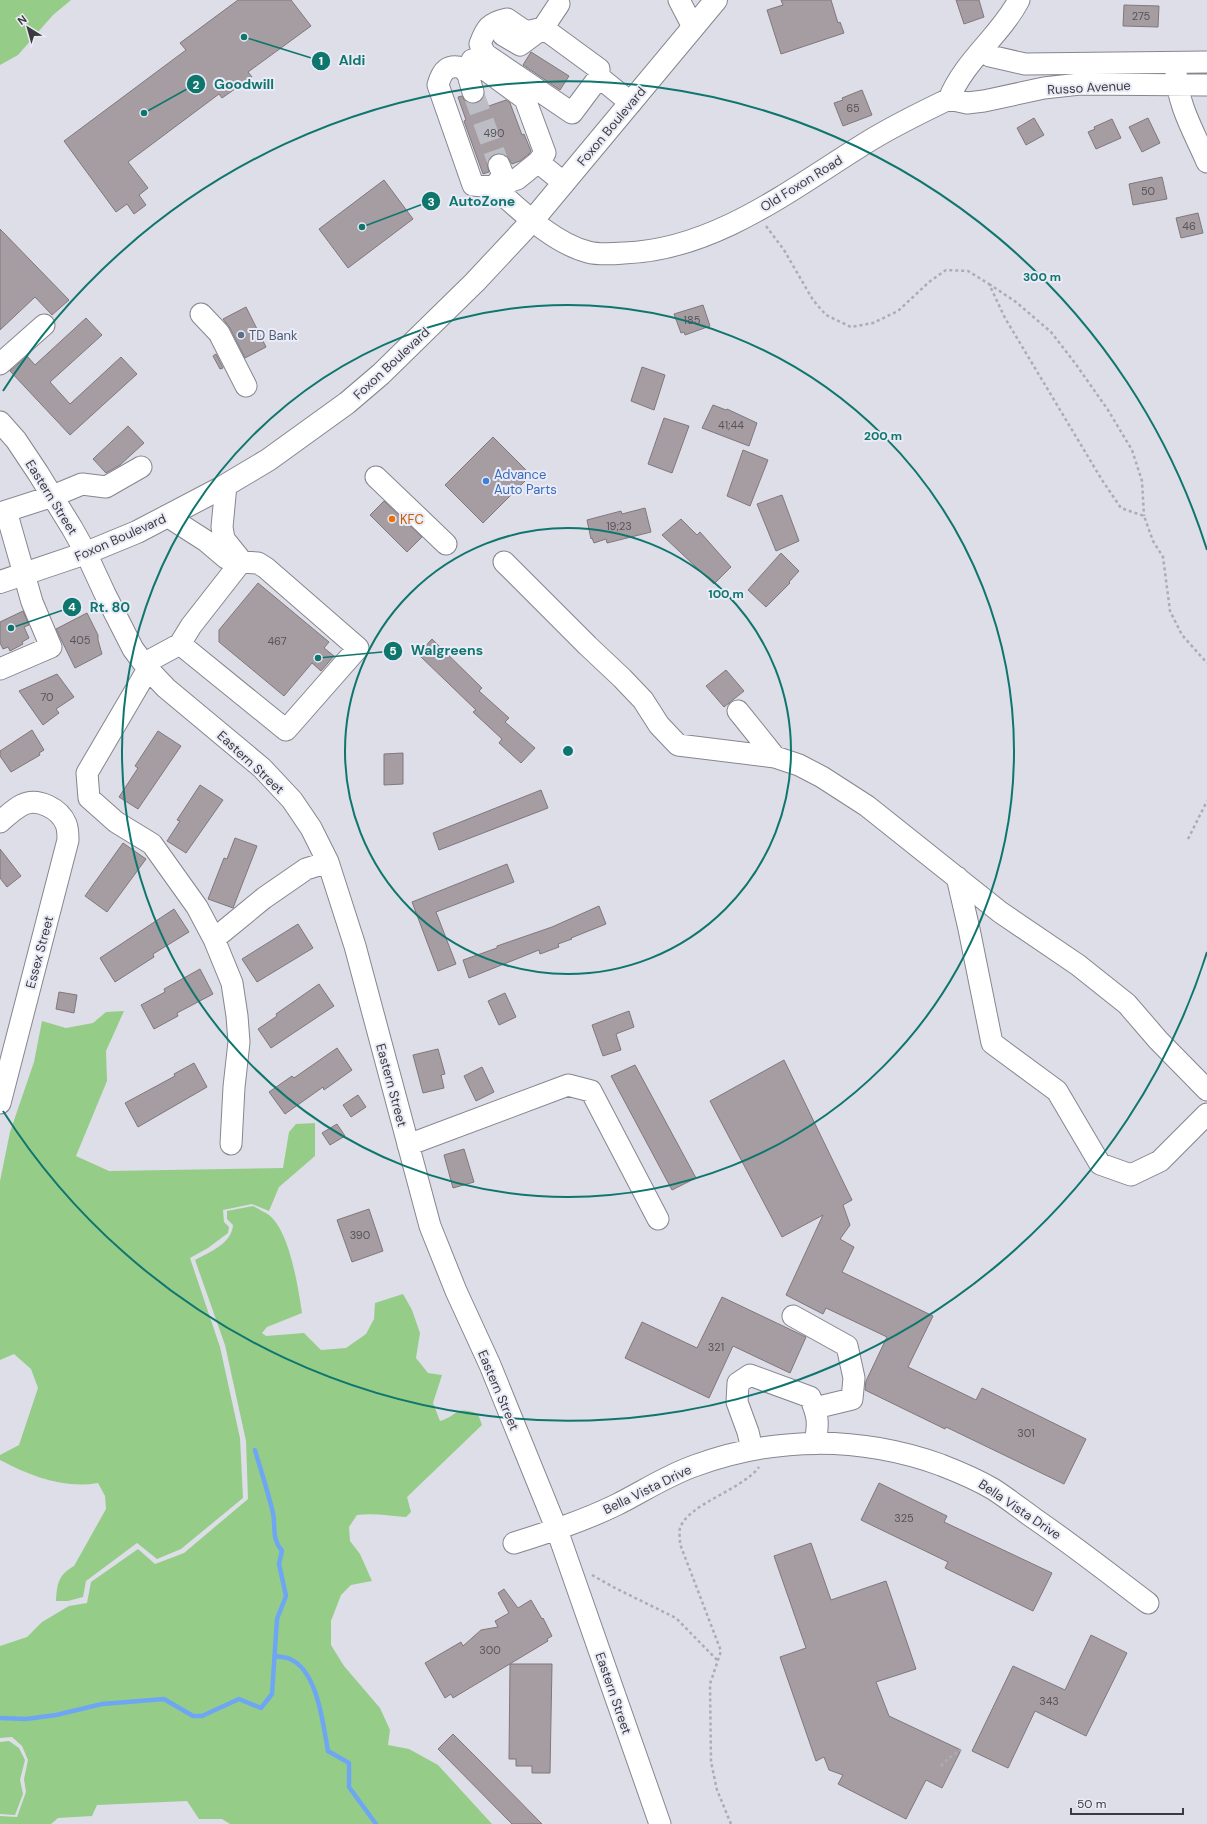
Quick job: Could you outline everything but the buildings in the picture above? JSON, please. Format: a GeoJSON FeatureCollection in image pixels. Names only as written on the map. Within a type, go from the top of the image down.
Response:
{"type":"FeatureCollection","features":[{"type":"Feature","properties":{"kind":"main road","name":"Foxon Boulevard"},"geometry":{"type":"LineString","coordinates":[[0,582],[86,553],[137,532],[226,485],[268,460],[347,403],[381,374],[475,282],[532,220],[716,0]]}},
{"type":"Feature","properties":{"kind":"street"},"geometry":{"type":"LineString","coordinates":[[679,0],[693,27]]}},
{"type":"Feature","properties":{"kind":"street"},"geometry":{"type":"LineString","coordinates":[[949,99],[956,83],[998,32],[1019,0]]}},
{"type":"Feature","properties":{"kind":"street"},"geometry":{"type":"LineString","coordinates":[[503,35],[520,45],[543,28],[559,4]]}},
{"type":"Feature","properties":{"kind":"street"},"geometry":{"type":"LineString","coordinates":[[507,20],[526,32],[543,28],[599,69],[599,76],[572,113],[485,54],[480,44],[485,31],[494,22],[507,20]]}},
{"type":"Feature","properties":{"kind":"street","name":"Russo Avenue"},"geometry":{"type":"LineString","coordinates":[[982,50],[990,56],[1025,64],[1207,62]]}},
{"type":"Feature","properties":{"kind":"street"},"geometry":{"type":"LineString","coordinates":[[472,60],[525,99],[545,153],[538,162],[517,179],[494,187],[473,185],[438,85],[440,75],[448,68],[456,66],[463,68],[468,75],[473,92]]}},
{"type":"Feature","properties":{"kind":"street"},"geometry":{"type":"LineString","coordinates":[[1176,62],[1177,85],[1180,101],[1207,162]]}},
{"type":"Feature","properties":{"kind":"street"},"geometry":{"type":"LineString","coordinates":[[599,76],[631,103]]}},
{"type":"Feature","properties":{"kind":"street","name":"Russo Avenue"},"geometry":{"type":"LineString","coordinates":[[949,99],[967,103],[984,101],[1030,91],[1080,84],[1207,85]]}},
{"type":"Feature","properties":{"kind":"street","name":"Old Foxon Road"},"geometry":{"type":"LineString","coordinates":[[494,187],[532,220],[566,243],[588,252],[604,254],[638,253],[690,240],[722,228],[754,212],[895,126],[949,99]]}},
{"type":"Feature","properties":{"kind":"street"},"geometry":{"type":"LineString","coordinates":[[538,162],[564,183]]}},
{"type":"Feature","properties":{"kind":"street"},"geometry":{"type":"LineString","coordinates":[[494,187],[503,175],[500,165]]}},
{"type":"Feature","properties":{"kind":"street"},"geometry":{"type":"LineString","coordinates":[[201,314],[219,334],[246,386]]}},
{"type":"Feature","properties":{"kind":"street"},"geometry":{"type":"LineString","coordinates":[[0,364],[44,325]]}},
{"type":"Feature","properties":{"kind":"street","name":"Eastern Street"},"geometry":{"type":"LineString","coordinates":[[0,422],[16,440],[52,496],[86,553],[130,644],[146,666],[166,688],[262,768],[292,800],[311,828],[328,862],[356,946],[430,1226],[456,1291],[490,1365],[557,1530],[660,1824]]}},
{"type":"Feature","properties":{"kind":"street"},"geometry":{"type":"LineString","coordinates":[[0,669],[51,647],[32,602],[23,575],[8,547],[3,512],[52,496],[82,484],[106,487],[141,466]]}},
{"type":"Feature","properties":{"kind":"street"},"geometry":{"type":"LineString","coordinates":[[376,477],[446,544]]}},
{"type":"Feature","properties":{"kind":"street"},"geometry":{"type":"LineString","coordinates":[[226,485],[222,527],[224,539],[236,552],[241,562]]}},
{"type":"Feature","properties":{"kind":"street"},"geometry":{"type":"LineString","coordinates":[[167,516],[206,541],[226,558],[241,562],[258,563],[266,568],[358,648],[286,730],[180,644]]}},
{"type":"Feature","properties":{"kind":"street"},"geometry":{"type":"LineString","coordinates":[[231,1144],[234,1087],[239,1042],[232,983],[214,939],[198,908],[152,844],[116,822],[89,798],[87,773],[146,666],[180,644],[191,626],[241,562]]}},
{"type":"Feature","properties":{"kind":"street"},"geometry":{"type":"LineString","coordinates":[[504,562],[643,700],[659,725],[678,745],[775,757],[799,765],[822,777],[867,806],[1000,912],[1078,965],[1127,1004],[1158,1040],[1207,1090]]}},
{"type":"Feature","properties":{"kind":"street"},"geometry":{"type":"LineString","coordinates":[[738,711],[775,757]]}},
{"type":"Feature","properties":{"kind":"street","name":"Essex Street"},"geometry":{"type":"LineString","coordinates":[[0,822],[23,805],[36,802],[49,807],[60,816],[66,825],[68,840],[0,1104]]}},
{"type":"Feature","properties":{"kind":"street"},"geometry":{"type":"LineString","coordinates":[[214,939],[264,898],[306,869],[328,862]]}},
{"type":"Feature","properties":{"kind":"street"},"geometry":{"type":"LineString","coordinates":[[957,877],[970,929],[992,1043],[1057,1091],[1100,1164],[1132,1175],[1160,1161],[1207,1114]]}},
{"type":"Feature","properties":{"kind":"street"},"geometry":{"type":"LineString","coordinates":[[408,1145],[568,1085],[591,1091],[658,1219]]}},
{"type":"Feature","properties":{"kind":"street"},"geometry":{"type":"LineString","coordinates":[[793,1316],[847,1346],[854,1378],[852,1399],[815,1408]]}},
{"type":"Feature","properties":{"kind":"street"},"geometry":{"type":"LineString","coordinates":[[755,1458],[748,1432],[737,1402],[738,1383],[750,1375],[810,1397],[815,1408],[818,1424],[815,1443]]}},
{"type":"Feature","properties":{"kind":"street","name":"Bella Vista Drive"},"geometry":{"type":"LineString","coordinates":[[514,1543],[557,1530],[617,1505],[678,1472],[719,1457],[755,1458],[791,1443],[848,1444],[898,1451],[966,1475],[993,1489],[1080,1551],[1148,1603]]}},
{"type":"Feature","properties":{"kind":"path"},"geometry":{"type":"LineString","coordinates":[[754,212],[784,250],[812,300],[826,315],[851,327],[873,323],[898,311],[929,282],[946,270],[968,271],[1016,302],[1051,332],[1108,410],[1132,450],[1142,481],[1144,516],[1153,541],[1163,557],[1170,611],[1182,635],[1207,663]]}},
{"type":"Feature","properties":{"kind":"path"},"geometry":{"type":"LineString","coordinates":[[989,284],[1005,318],[1102,480],[1122,508],[1144,516]]}},
{"type":"Feature","properties":{"kind":"path"},"geometry":{"type":"LineString","coordinates":[[1188,839],[1207,801]]}},
{"type":"Feature","properties":{"kind":"path"},"geometry":{"type":"LineString","coordinates":[[731,1824],[717,1790],[711,1762],[710,1684],[722,1651],[680,1544],[680,1528],[689,1515],[703,1505],[742,1484],[755,1458]]}},
{"type":"Feature","properties":{"kind":"path"},"geometry":{"type":"LineString","coordinates":[[592,1575],[676,1618],[718,1661]]}},
{"type":"Feature","properties":{"kind":"path"},"geometry":{"type":"LineString","coordinates":[[941,1766],[949,1758],[961,1750]]}},
{"type":"Feature","properties":{"kind":"green space"},"geometry":{"type":"Polygon","coordinates":[[[0,0],[71,0],[53,15],[18,55],[0,65],[0,0]]]}},
{"type":"Feature","properties":{"kind":"green space"},"geometry":{"type":"Polygon","coordinates":[[[124,1011],[106,1051],[107,1081],[76,1156],[109,1171],[283,1168],[289,1132],[296,1124],[315,1123],[315,1156],[279,1187],[269,1211],[252,1204],[223,1210],[224,1222],[229,1227],[228,1233],[208,1248],[190,1258],[220,1347],[240,1438],[243,1498],[181,1549],[157,1559],[137,1543],[86,1581],[83,1597],[68,1601],[56,1601],[59,1580],[69,1569],[74,1566],[106,1509],[105,1496],[98,1483],[60,1483],[35,1476],[0,1460],[0,1455],[19,1445],[38,1388],[31,1369],[14,1354],[0,1360],[0,1181],[10,1132],[34,1062],[42,1021],[66,1028],[93,1023],[106,1012],[124,1011]]]}},
{"type":"Feature","properties":{"kind":"green space"},"geometry":{"type":"Polygon","coordinates":[[[253,1206],[269,1215],[276,1223],[288,1247],[302,1313],[267,1327],[262,1333],[266,1336],[304,1333],[321,1350],[346,1348],[366,1334],[374,1319],[375,1303],[403,1294],[412,1310],[420,1333],[416,1358],[428,1373],[442,1375],[433,1403],[440,1421],[461,1411],[478,1414],[482,1425],[407,1497],[411,1512],[406,1517],[375,1514],[357,1515],[349,1527],[350,1541],[360,1554],[372,1581],[351,1585],[341,1595],[331,1621],[331,1645],[344,1666],[380,1708],[390,1730],[388,1745],[409,1749],[438,1765],[492,1824],[230,1824],[222,1819],[199,1819],[187,1801],[97,1805],[92,1816],[58,1818],[51,1824],[0,1824],[0,1816],[17,1817],[26,1792],[24,1779],[28,1760],[22,1746],[12,1737],[0,1738],[0,1646],[27,1637],[42,1622],[69,1606],[87,1603],[91,1582],[138,1549],[155,1564],[184,1553],[248,1499],[246,1441],[225,1345],[195,1260],[219,1246],[229,1237],[233,1225],[227,1219],[227,1211],[253,1206]]]}},
{"type":"Feature","properties":{"kind":"green space"},"geometry":{"type":"Polygon","coordinates":[[[9,1741],[19,1748],[25,1760],[20,1780],[23,1794],[15,1815],[0,1814],[0,1742],[9,1741]]]}},
{"type":"Feature","properties":{"kind":"waterway"},"geometry":{"type":"LineString","coordinates":[[0,1718],[26,1719],[56,1715],[102,1704],[164,1699],[193,1716],[202,1716],[239,1699],[261,1708],[272,1694],[277,1619],[286,1596],[279,1564],[282,1551],[276,1541],[273,1513],[255,1450]]}},
{"type":"Feature","properties":{"kind":"waterway"},"geometry":{"type":"LineString","coordinates":[[275,1656],[290,1659],[299,1665],[307,1675],[318,1700],[328,1751],[349,1763],[349,1787],[376,1824]]}},
{"type":"Feature","properties":{"kind":"tunnel"},"geometry":{"type":"LineString","coordinates":[[473,92],[499,165]]}},
{"type":"Feature","properties":{"kind":"place","name":"Aldi"},"geometry":{"type":"Point","coordinates":[244,37]}},
{"type":"Feature","properties":{"kind":"place","name":"Goodwill"},"geometry":{"type":"Point","coordinates":[144,113]}},
{"type":"Feature","properties":{"kind":"place","name":"AutoZone"},"geometry":{"type":"Point","coordinates":[362,227]}},
{"type":"Feature","properties":{"kind":"place","name":"TD Bank"},"geometry":{"type":"Point","coordinates":[241,335]}},
{"type":"Feature","properties":{"kind":"place","name":"Advance Auto Parts"},"geometry":{"type":"Point","coordinates":[486,481]}},
{"type":"Feature","properties":{"kind":"place","name":"KFC"},"geometry":{"type":"Point","coordinates":[392,519]}},
{"type":"Feature","properties":{"kind":"place","name":"Rt. 80"},"geometry":{"type":"Point","coordinates":[11,628]}},
{"type":"Feature","properties":{"kind":"place","name":"Walgreens"},"geometry":{"type":"Point","coordinates":[318,658]}}]}
